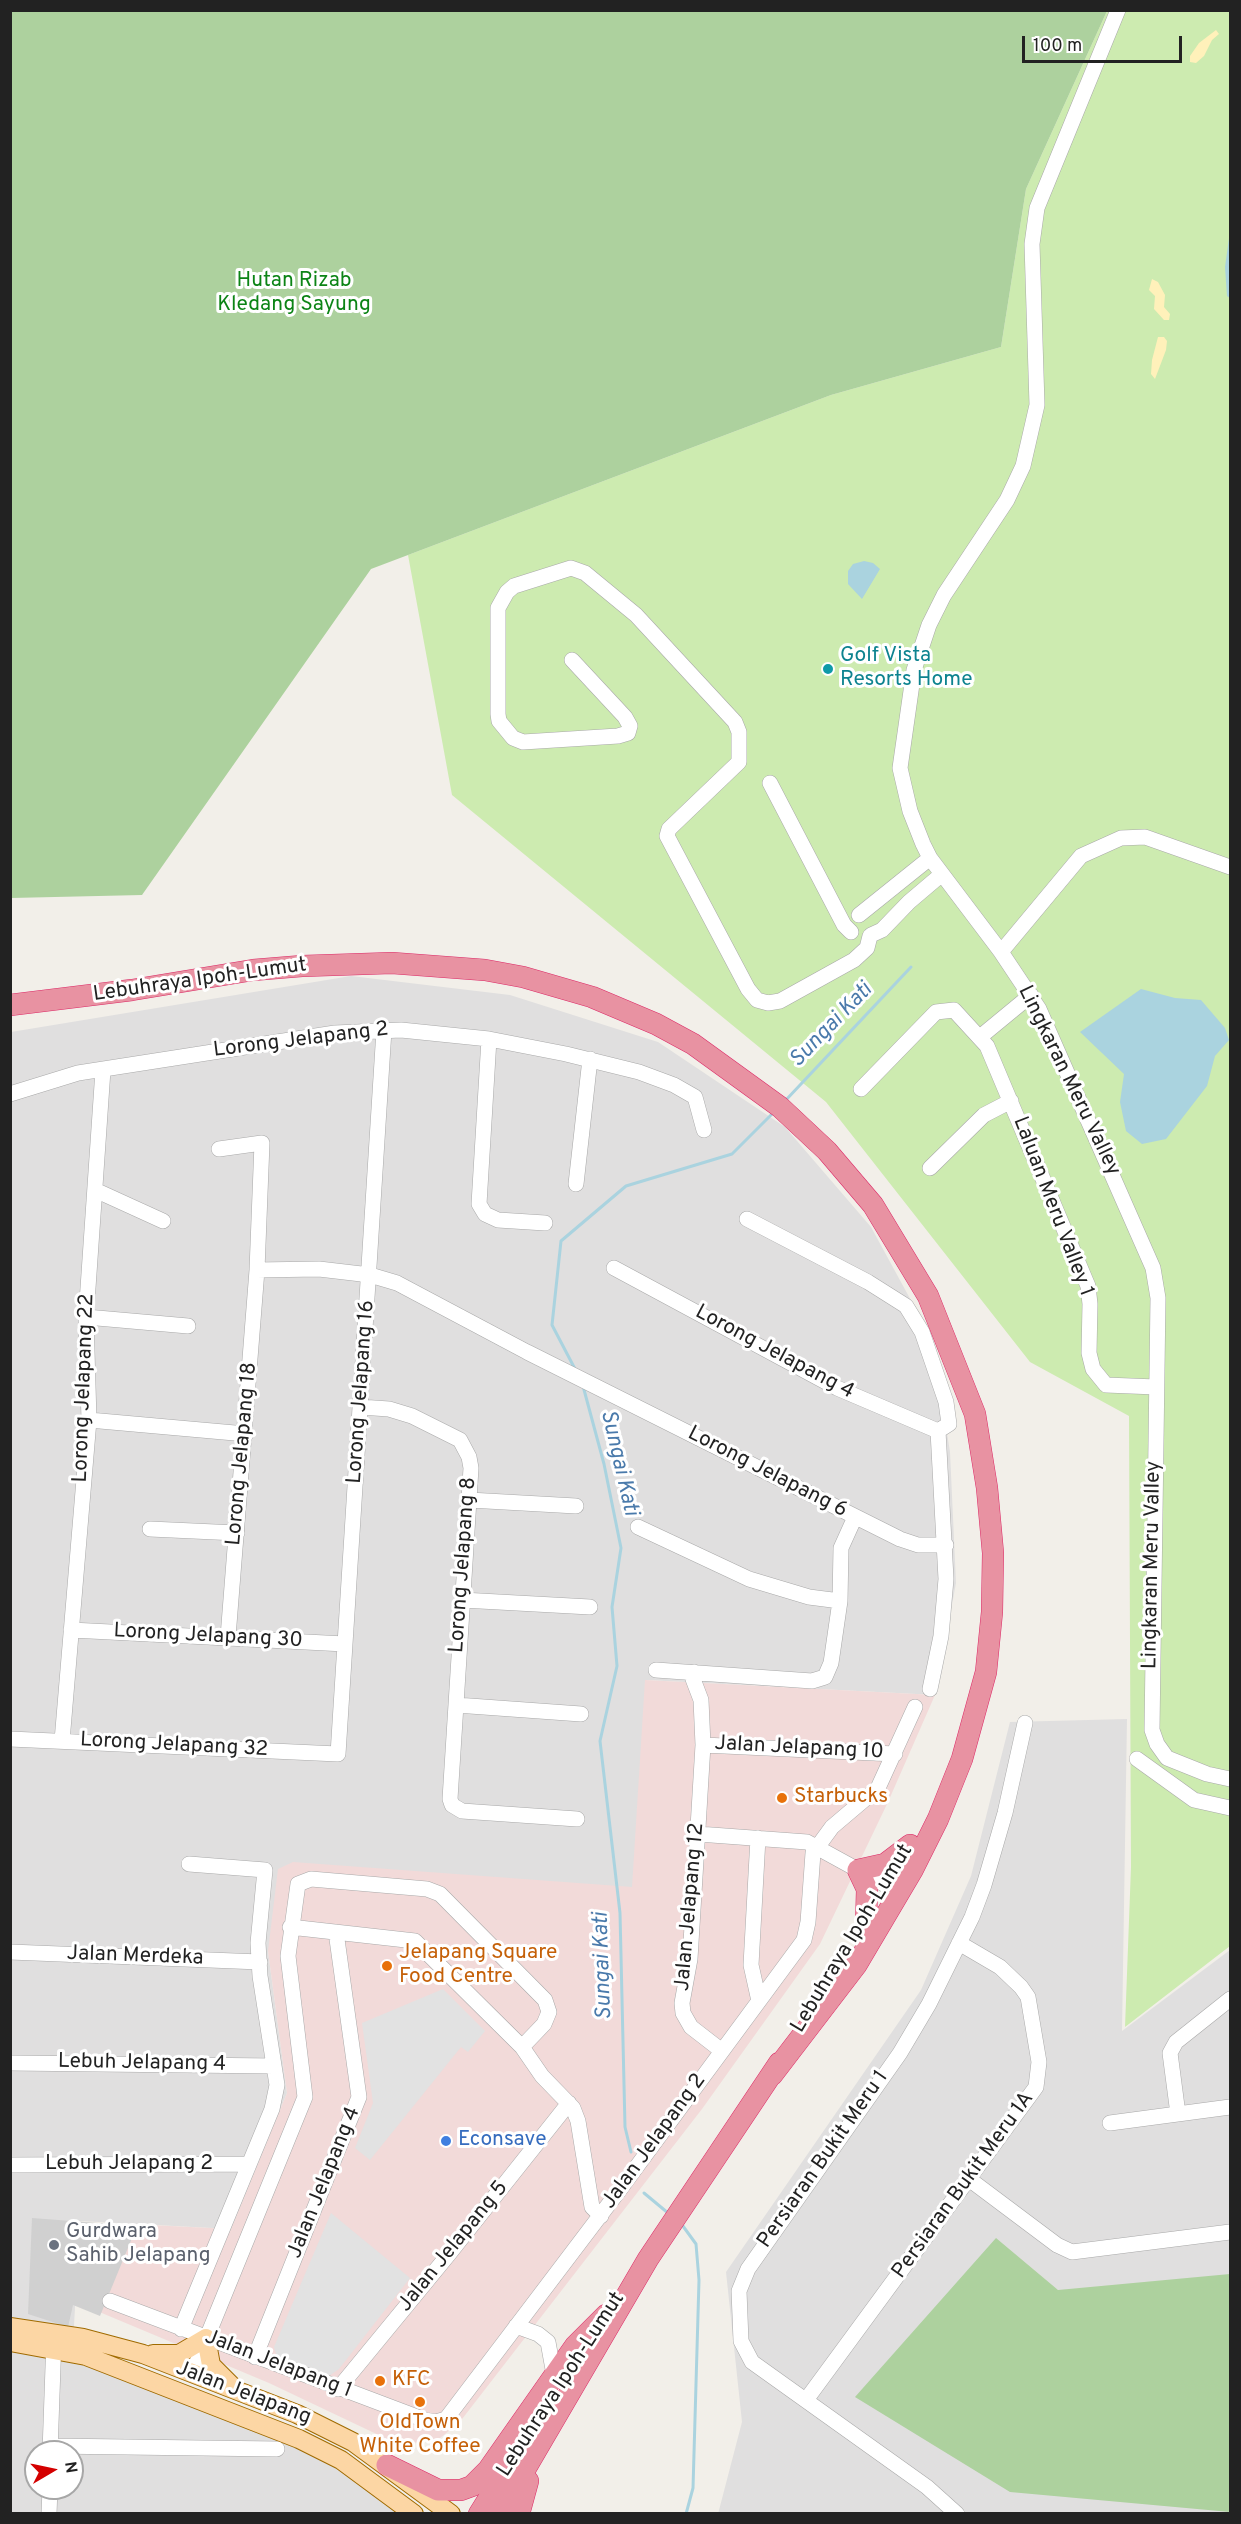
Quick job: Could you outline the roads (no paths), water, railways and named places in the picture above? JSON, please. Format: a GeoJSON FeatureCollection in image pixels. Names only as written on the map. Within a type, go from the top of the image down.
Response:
{"type":"FeatureCollection","features":[{"type":"Feature","properties":{"kind":"highway","name":"Lebuhraya Ipoh-Lumut"},"geometry":{"type":"LineString","coordinates":[[10,1005],[132,990],[253,970],[302,966],[392,963],[485,970],[559,986],[623,1010],[693,1044],[755,1087],[803,1128],[853,1180],[891,1232],[928,1296],[975,1414],[991,1524],[993,1581],[986,1672],[971,1731],[938,1819],[895,1889],[857,1964],[772,2074]]}},
{"type":"Feature","properties":{"kind":"highway","name":"Lebuhraya Ipoh-Lumut"},"geometry":{"type":"LineString","coordinates":[[499,2514],[654,2251],[772,2074],[866,1925],[895,1889],[910,1845],[939,1782],[959,1727],[973,1670],[977,1639],[981,1554],[978,1488],[962,1379]]}},
{"type":"Feature","properties":{"kind":"highway"},"geometry":{"type":"LineString","coordinates":[[866,1925],[867,1889],[858,1870],[885,1864],[910,1845]]}},
{"type":"Feature","properties":{"kind":"highway","name":"Lebuhraya Ipoh-Lumut"},"geometry":{"type":"LineString","coordinates":[[479,2514],[606,2315],[654,2251]]}},
{"type":"Feature","properties":{"kind":"highway"},"geometry":{"type":"LineString","coordinates":[[387,2465],[438,2490],[461,2490],[472,2486],[488,2470],[575,2346],[606,2315]]}},
{"type":"Feature","properties":{"kind":"highway"},"geometry":{"type":"LineString","coordinates":[[519,2514],[524,2490],[568,2397]]}},
{"type":"Feature","properties":{"kind":"main road","name":"Jalan Jelapang"},"geometry":{"type":"LineString","coordinates":[[10,2327],[54,2341],[86,2356],[223,2407],[341,2460],[414,2514]]}},
{"type":"Feature","properties":{"kind":"main road"},"geometry":{"type":"LineString","coordinates":[[142,2354],[179,2354],[206,2338],[209,2357],[215,2372],[240,2392]]}},
{"type":"Feature","properties":{"kind":"main road"},"geometry":{"type":"LineString","coordinates":[[54,2341],[95,2352],[174,2381],[192,2374],[192,2383],[198,2391],[223,2407]]}},
{"type":"Feature","properties":{"kind":"main road","name":"Jalan Jelapang"},"geometry":{"type":"LineString","coordinates":[[10,2342],[54,2341],[142,2354],[240,2392],[339,2433],[387,2465],[452,2514]]}},
{"type":"Feature","properties":{"kind":"street","name":"Lingkaran Meru Valley"},"geometry":{"type":"LineString","coordinates":[[1118,10],[1037,208],[1032,244],[1037,405],[1023,466],[1007,500],[935,611],[914,670],[900,768],[910,811],[930,858],[1031,995],[1090,1120],[1154,1268],[1158,1298],[1152,1730],[1157,1744],[1167,1758],[1207,1774],[1230,1779]]}},
{"type":"Feature","properties":{"kind":"street"},"geometry":{"type":"LineString","coordinates":[[572,660],[625,717],[630,726],[628,733],[618,736],[523,742],[513,738],[499,721],[498,714],[498,608],[514,586],[565,568],[577,569],[648,627],[725,708],[737,727],[740,762],[669,829],[667,836],[752,995],[763,1003],[780,1000],[863,953],[874,928],[872,920],[867,915],[858,915],[836,907]]}},
{"type":"Feature","properties":{"kind":"street"},"geometry":{"type":"LineString","coordinates":[[770,783],[844,925],[861,939],[882,930],[942,874]]}},
{"type":"Feature","properties":{"kind":"street"},"geometry":{"type":"LineString","coordinates":[[1001,952],[1081,856],[1121,838],[1144,837],[1230,867]]}},
{"type":"Feature","properties":{"kind":"street"},"geometry":{"type":"LineString","coordinates":[[848,962],[855,948],[851,921],[930,858]]}},
{"type":"Feature","properties":{"kind":"street"},"geometry":{"type":"LineString","coordinates":[[904,877],[917,895]]}},
{"type":"Feature","properties":{"kind":"street"},"geometry":{"type":"LineString","coordinates":[[980,1037],[1031,995]]}},
{"type":"Feature","properties":{"kind":"street","name":"Laluan Meru Valley 1"},"geometry":{"type":"LineString","coordinates":[[861,1089],[936,1012],[954,1010],[980,1037],[1011,1101],[1088,1286],[1089,1353],[1093,1369],[1106,1385],[1156,1387]]}},
{"type":"Feature","properties":{"kind":"street","name":"Lorong Jelapang 2"},"geometry":{"type":"LineString","coordinates":[[10,1094],[78,1073],[325,1035],[384,1030],[489,1039],[590,1059],[639,1072],[690,1093],[699,1103],[704,1130]]}},
{"type":"Feature","properties":{"kind":"street","name":"Lorong Jelapang 16"},"geometry":{"type":"LineString","coordinates":[[338,1754],[384,1030]]}},
{"type":"Feature","properties":{"kind":"street"},"geometry":{"type":"LineString","coordinates":[[489,1039],[479,1204],[485,1214],[498,1220],[545,1223]]}},
{"type":"Feature","properties":{"kind":"street"},"geometry":{"type":"LineString","coordinates":[[576,1184],[590,1059]]}},
{"type":"Feature","properties":{"kind":"street","name":"Lorong Jelapang 22"},"geometry":{"type":"LineString","coordinates":[[62,1741],[89,1420],[86,1317],[103,1070]]}},
{"type":"Feature","properties":{"kind":"street"},"geometry":{"type":"LineString","coordinates":[[930,1168],[984,1115],[1011,1101]]}},
{"type":"Feature","properties":{"kind":"street","name":"Lorong Jelapang 18"},"geometry":{"type":"LineString","coordinates":[[219,1149],[262,1143],[258,1270],[228,1637]]}},
{"type":"Feature","properties":{"kind":"street"},"geometry":{"type":"LineString","coordinates":[[95,1190],[163,1221]]}},
{"type":"Feature","properties":{"kind":"street"},"geometry":{"type":"LineString","coordinates":[[747,1219],[868,1282],[906,1306],[922,1332],[946,1402],[949,1424],[938,1431],[946,1545],[945,1606],[930,1689]]}},
{"type":"Feature","properties":{"kind":"street","name":"Lorong Jelapang 4"},"geometry":{"type":"LineString","coordinates":[[614,1268],[837,1388],[938,1431]]}},
{"type":"Feature","properties":{"kind":"street"},"geometry":{"type":"LineString","coordinates":[[258,1270],[319,1269],[370,1275]]}},
{"type":"Feature","properties":{"kind":"street","name":"Lorong Jelapang 6"},"geometry":{"type":"LineString","coordinates":[[370,1275],[397,1283],[592,1385],[910,1543],[946,1545]]}},
{"type":"Feature","properties":{"kind":"street"},"geometry":{"type":"LineString","coordinates":[[86,1317],[188,1326]]}},
{"type":"Feature","properties":{"kind":"street","name":"Lorong Jelapang 8"},"geometry":{"type":"LineString","coordinates":[[360,1407],[401,1411],[460,1440],[469,1457],[469,1500],[450,1799],[456,1809],[462,1810],[576,1819]]}},
{"type":"Feature","properties":{"kind":"street"},"geometry":{"type":"LineString","coordinates":[[89,1420],[246,1434]]}},
{"type":"Feature","properties":{"kind":"street"},"geometry":{"type":"LineString","coordinates":[[469,1500],[576,1506]]}},
{"type":"Feature","properties":{"kind":"street"},"geometry":{"type":"LineString","coordinates":[[656,1670],[812,1681],[825,1677],[831,1663],[840,1601],[841,1548],[855,1517]]}},
{"type":"Feature","properties":{"kind":"street"},"geometry":{"type":"LineString","coordinates":[[638,1527],[749,1579],[809,1598],[840,1601]]}},
{"type":"Feature","properties":{"kind":"street"},"geometry":{"type":"LineString","coordinates":[[150,1529],[237,1533]]}},
{"type":"Feature","properties":{"kind":"street"},"geometry":{"type":"LineString","coordinates":[[462,1600],[590,1607]]}},
{"type":"Feature","properties":{"kind":"street","name":"Lorong Jelapang 30"},"geometry":{"type":"LineString","coordinates":[[71,1630],[345,1644]]}},
{"type":"Feature","properties":{"kind":"street","name":"Jalan Jelapang 12"},"geometry":{"type":"LineString","coordinates":[[694,1672],[693,1679],[701,1700],[703,1745],[690,1959],[682,1991],[683,2013],[691,2027],[722,2050]]}},
{"type":"Feature","properties":{"kind":"street"},"geometry":{"type":"LineString","coordinates":[[456,1706],[581,1714]]}},
{"type":"Feature","properties":{"kind":"street"},"geometry":{"type":"LineString","coordinates":[[816,1847],[832,1827],[878,1788],[915,1707]]}},
{"type":"Feature","properties":{"kind":"street","name":"Persiaran Bukit Meru 1"},"geometry":{"type":"LineString","coordinates":[[957,2514],[927,2487],[747,2356],[741,2341],[739,2303],[742,2279],[915,2030],[972,1917],[994,1852],[1025,1724]]}},
{"type":"Feature","properties":{"kind":"street","name":"Lorong Jelapang 32"},"geometry":{"type":"LineString","coordinates":[[10,1739],[338,1754]]}},
{"type":"Feature","properties":{"kind":"street","name":"Jalan Jelapang 10"},"geometry":{"type":"LineString","coordinates":[[703,1745],[895,1754]]}},
{"type":"Feature","properties":{"kind":"street"},"geometry":{"type":"LineString","coordinates":[[1137,1759],[1194,1800],[1230,1808]]}},
{"type":"Feature","properties":{"kind":"street"},"geometry":{"type":"LineString","coordinates":[[698,1834],[798,1841],[816,1847],[895,1889]]}},
{"type":"Feature","properties":{"kind":"street"},"geometry":{"type":"LineString","coordinates":[[758,1838],[751,1965],[759,2001]]}},
{"type":"Feature","properties":{"kind":"street","name":"Jalan Jelapang 2"},"geometry":{"type":"LineString","coordinates":[[446,2418],[600,2216],[804,1940],[807,1932],[812,1860],[816,1847]]}},
{"type":"Feature","properties":{"kind":"street"},"geometry":{"type":"LineString","coordinates":[[181,2329],[276,2096],[258,1943],[265,1870],[189,1864]]}},
{"type":"Feature","properties":{"kind":"street"},"geometry":{"type":"LineString","coordinates":[[192,2374],[305,2097],[288,1956],[295,1889],[298,1884],[306,1879],[434,1891],[545,2000],[549,2012],[544,2024],[522,2047]]}},
{"type":"Feature","properties":{"kind":"street"},"geometry":{"type":"LineString","coordinates":[[290,1927],[415,1941],[522,2047],[542,2076],[569,2103],[578,2121],[592,2207],[600,2216]]}},
{"type":"Feature","properties":{"kind":"street","name":"Jalan Jelapang 4"},"geometry":{"type":"LineString","coordinates":[[255,2357],[358,2097],[336,1932]]}},
{"type":"Feature","properties":{"kind":"street","name":"Persiaran Bukit Meru 1A"},"geometry":{"type":"LineString","coordinates":[[806,2400],[1036,2087],[1039,2062],[1032,2010],[1021,1987],[1000,1967],[959,1943]]}},
{"type":"Feature","properties":{"kind":"street","name":"Jalan Merdeka"},"geometry":{"type":"LineString","coordinates":[[10,1952],[260,1962]]}},
{"type":"Feature","properties":{"kind":"street"},"geometry":{"type":"LineString","coordinates":[[1178,2114],[1170,2053],[1176,2042],[1230,1999]]}},
{"type":"Feature","properties":{"kind":"street","name":"Lebuh Jelapang 4"},"geometry":{"type":"LineString","coordinates":[[10,2063],[274,2066]]}},
{"type":"Feature","properties":{"kind":"street","name":"Jalan Jelapang 5"},"geometry":{"type":"LineString","coordinates":[[338,2389],[569,2103]]}},
{"type":"Feature","properties":{"kind":"street"},"geometry":{"type":"LineString","coordinates":[[1110,2123],[1230,2107]]}},
{"type":"Feature","properties":{"kind":"street","name":"Lebuh Jelapang 2"},"geometry":{"type":"LineString","coordinates":[[10,2165],[248,2164]]}},
{"type":"Feature","properties":{"kind":"street"},"geometry":{"type":"LineString","coordinates":[[969,2179],[1057,2245],[1072,2252],[1230,2232]]}},
{"type":"Feature","properties":{"kind":"street","name":"Jalan Jelapang 1"},"geometry":{"type":"LineString","coordinates":[[110,2301],[425,2420],[436,2422],[446,2418]]}},
{"type":"Feature","properties":{"kind":"street"},"geometry":{"type":"LineString","coordinates":[[516,2326],[538,2334],[548,2342],[554,2375]]}},
{"type":"Feature","properties":{"kind":"street"},"geometry":{"type":"LineString","coordinates":[[51,2440],[54,2341]]}},
{"type":"Feature","properties":{"kind":"street"},"geometry":{"type":"LineString","coordinates":[[84,2449],[277,2449]]}},
{"type":"Feature","properties":{"kind":"water"},"geometry":{"type":"Polygon","coordinates":[[[1230,231],[1230,298],[1227,296],[1225,267],[1230,231]]]}},
{"type":"Feature","properties":{"kind":"water"},"geometry":{"type":"Polygon","coordinates":[[[864,561],[873,563],[880,569],[862,599],[848,584],[848,571],[853,564],[864,561]]]}},
{"type":"Feature","properties":{"kind":"water"},"geometry":{"type":"Polygon","coordinates":[[[1141,989],[1175,998],[1201,1000],[1225,1028],[1229,1040],[1215,1056],[1207,1086],[1166,1139],[1142,1144],[1126,1131],[1120,1102],[1124,1074],[1080,1032],[1141,989]]]}},
{"type":"Feature","properties":{"kind":"waterway","name":"Sungai Kati"},"geometry":{"type":"LineString","coordinates":[[785,1101],[911,967]]}},
{"type":"Feature","properties":{"kind":"waterway","name":"Sungai Kati"},"geometry":{"type":"LineString","coordinates":[[575,1369],[552,1325],[561,1241],[626,1186],[732,1154],[774,1112]]}},
{"type":"Feature","properties":{"kind":"waterway","name":"Sungai Kati"},"geometry":{"type":"LineString","coordinates":[[583,1386],[604,1464],[621,1548],[612,1607],[617,1666],[600,1741],[620,1913],[625,2127],[631,2152]]}},
{"type":"Feature","properties":{"kind":"waterway","name":"Sungai Kati"},"geometry":{"type":"LineString","coordinates":[[644,2193],[668,2213]]}},
{"type":"Feature","properties":{"kind":"waterway","name":"Sungai Kati"},"geometry":{"type":"LineString","coordinates":[[680,2222],[696,2244],[699,2280],[693,2488],[686,2514]]}},
{"type":"Feature","properties":{"kind":"place","name":"Golf Vista Resorts Home"},"geometry":{"type":"Point","coordinates":[828,669]}},
{"type":"Feature","properties":{"kind":"place","name":"Starbucks"},"geometry":{"type":"Point","coordinates":[782,1798]}},
{"type":"Feature","properties":{"kind":"place","name":"Jelapang Square Food Centre"},"geometry":{"type":"Point","coordinates":[387,1966]}},
{"type":"Feature","properties":{"kind":"place","name":"Econsave"},"geometry":{"type":"Point","coordinates":[446,2141]}},
{"type":"Feature","properties":{"kind":"place","name":"Gurdwara Sahib Jelapang"},"geometry":{"type":"Point","coordinates":[54,2245]}},
{"type":"Feature","properties":{"kind":"place","name":"KFC"},"geometry":{"type":"Point","coordinates":[380,2381]}},
{"type":"Feature","properties":{"kind":"place","name":"OldTown White Coffee"},"geometry":{"type":"Point","coordinates":[420,2402]}},
{"type":"Feature","properties":{"kind":"park label","name":"Hutan Rizab Kledang Sayung"},"geometry":{"type":"Point","coordinates":[294,294]}}]}
